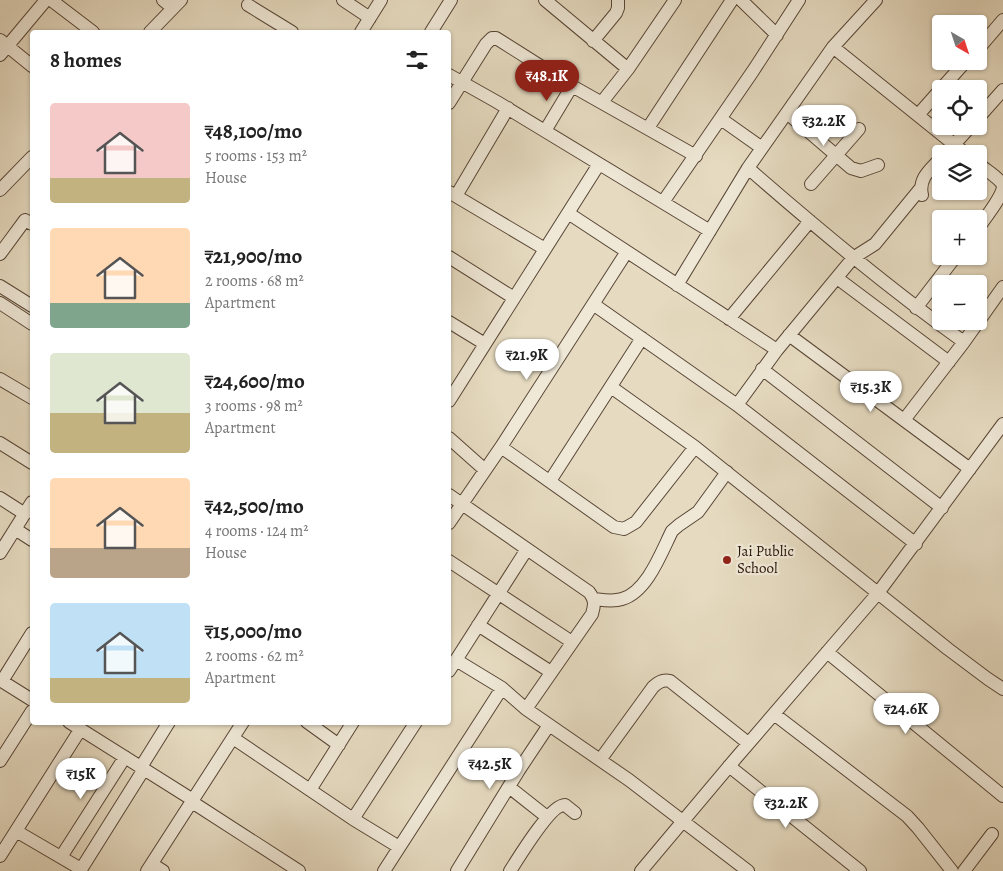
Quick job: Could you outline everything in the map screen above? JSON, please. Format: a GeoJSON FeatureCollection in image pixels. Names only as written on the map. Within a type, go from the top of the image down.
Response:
{"type":"FeatureCollection","features":[{"type":"Feature","properties":{"kind":"street"},"geometry":{"type":"LineString","coordinates":[[30,65],[2,47],[46,0]]}},
{"type":"Feature","properties":{"kind":"street"},"geometry":{"type":"LineString","coordinates":[[51,0],[90,30]]}},
{"type":"Feature","properties":{"kind":"street"},"geometry":{"type":"LineString","coordinates":[[343,0],[370,18]]}},
{"type":"Feature","properties":{"kind":"street"},"geometry":{"type":"LineString","coordinates":[[362,30],[381,0]]}},
{"type":"Feature","properties":{"kind":"street"},"geometry":{"type":"LineString","coordinates":[[432,30],[451,0]]}},
{"type":"Feature","properties":{"kind":"street"},"geometry":{"type":"LineString","coordinates":[[545,0],[593,42],[628,68]]}},
{"type":"Feature","properties":{"kind":"street"},"geometry":{"type":"LineString","coordinates":[[593,42],[616,13],[618,0]]}},
{"type":"Feature","properties":{"kind":"street"},"geometry":{"type":"LineString","coordinates":[[602,102],[675,0]]}},
{"type":"Feature","properties":{"kind":"street"},"geometry":{"type":"LineString","coordinates":[[648,128],[732,0]]}},
{"type":"Feature","properties":{"kind":"street"},"geometry":{"type":"LineString","coordinates":[[741,0],[777,35]]}},
{"type":"Feature","properties":{"kind":"street"},"geometry":{"type":"LineString","coordinates":[[663,202],[721,119],[799,0]]}},
{"type":"Feature","properties":{"kind":"street"},"geometry":{"type":"LineString","coordinates":[[677,285],[748,168],[786,113],[833,47],[876,0]]}},
{"type":"Feature","properties":{"kind":"street"},"geometry":{"type":"LineString","coordinates":[[153,30],[175,2]]}},
{"type":"Feature","properties":{"kind":"street"},"geometry":{"type":"LineString","coordinates":[[248,5],[289,30]]}},
{"type":"Feature","properties":{"kind":"street"},"geometry":{"type":"LineString","coordinates":[[988,38],[1003,20]]}},
{"type":"Feature","properties":{"kind":"street"},"geometry":{"type":"LineString","coordinates":[[451,100],[486,44],[492,38],[496,38],[572,86],[696,156]]}},
{"type":"Feature","properties":{"kind":"street"},"geometry":{"type":"LineString","coordinates":[[833,47],[918,115],[946,145]]}},
{"type":"Feature","properties":{"kind":"street"},"geometry":{"type":"LineString","coordinates":[[949,80],[958,70]]}},
{"type":"Feature","properties":{"kind":"street"},"geometry":{"type":"LineString","coordinates":[[451,76],[508,108],[710,231]]}},
{"type":"Feature","properties":{"kind":"street"},"geometry":{"type":"LineString","coordinates":[[545,131],[572,86]]}},
{"type":"Feature","properties":{"kind":"street"},"geometry":{"type":"LineString","coordinates":[[987,108],[1003,90]]}},
{"type":"Feature","properties":{"kind":"street"},"geometry":{"type":"LineString","coordinates":[[918,115],[932,99]]}},
{"type":"Feature","properties":{"kind":"street"},"geometry":{"type":"LineString","coordinates":[[508,108],[452,194],[545,249]]}},
{"type":"Feature","properties":{"kind":"street"},"geometry":{"type":"LineString","coordinates":[[786,113],[851,168],[856,170],[866,169],[878,164]]}},
{"type":"Feature","properties":{"kind":"street"},"geometry":{"type":"LineString","coordinates":[[721,119],[762,148]]}},
{"type":"Feature","properties":{"kind":"street"},"geometry":{"type":"LineString","coordinates":[[810,184],[859,129]]}},
{"type":"Feature","properties":{"kind":"street"},"geometry":{"type":"LineString","coordinates":[[953,145],[962,135]]}},
{"type":"Feature","properties":{"kind":"street"},"geometry":{"type":"LineString","coordinates":[[0,190],[30,159]]}},
{"type":"Feature","properties":{"kind":"street"},"geometry":{"type":"LineString","coordinates":[[451,399],[599,164]]}},
{"type":"Feature","properties":{"kind":"street"},"geometry":{"type":"LineString","coordinates":[[748,168],[853,258],[916,308],[964,342]]}},
{"type":"Feature","properties":{"kind":"street"},"geometry":{"type":"LineString","coordinates":[[737,405],[762,369],[853,258],[875,244],[921,192],[920,184],[923,177],[932,168]]}},
{"type":"Feature","properties":{"kind":"street"},"geometry":{"type":"LineString","coordinates":[[987,171],[1003,186],[998,210],[987,220]]}},
{"type":"Feature","properties":{"kind":"street"},"geometry":{"type":"LineString","coordinates":[[568,214],[777,350]]}},
{"type":"Feature","properties":{"kind":"street"},"geometry":{"type":"LineString","coordinates":[[0,254],[25,220],[30,223]]}},
{"type":"Feature","properties":{"kind":"street"},"geometry":{"type":"LineString","coordinates":[[728,319],[810,222]]}},
{"type":"Feature","properties":{"kind":"street"},"geometry":{"type":"LineString","coordinates":[[451,520],[501,447],[626,252]]}},
{"type":"Feature","properties":{"kind":"street"},"geometry":{"type":"LineString","coordinates":[[451,258],[514,298]]}},
{"type":"Feature","properties":{"kind":"street"},"geometry":{"type":"LineString","coordinates":[[916,308],[949,265]]}},
{"type":"Feature","properties":{"kind":"street"},"geometry":{"type":"LineString","coordinates":[[837,278],[949,362]]}},
{"type":"Feature","properties":{"kind":"street"},"geometry":{"type":"LineString","coordinates":[[0,286],[30,305]]}},
{"type":"Feature","properties":{"kind":"street"},"geometry":{"type":"LineString","coordinates":[[904,420],[964,342],[1003,287]]}},
{"type":"Feature","properties":{"kind":"street"},"geometry":{"type":"LineString","coordinates":[[0,303],[30,323]]}},
{"type":"Feature","properties":{"kind":"street"},"geometry":{"type":"LineString","coordinates":[[593,304],[737,405],[916,544]]}},
{"type":"Feature","properties":{"kind":"street"},"geometry":{"type":"LineString","coordinates":[[451,323],[485,344]]}},
{"type":"Feature","properties":{"kind":"street"},"geometry":{"type":"LineString","coordinates":[[789,336],[970,470]]}},
{"type":"Feature","properties":{"kind":"street"},"geometry":{"type":"LineString","coordinates":[[550,481],[642,338]]}},
{"type":"Feature","properties":{"kind":"street"},"geometry":{"type":"LineString","coordinates":[[762,369],[942,508]]}},
{"type":"Feature","properties":{"kind":"street"},"geometry":{"type":"LineString","coordinates":[[0,378],[30,397]]}},
{"type":"Feature","properties":{"kind":"street"},"geometry":{"type":"LineString","coordinates":[[611,387],[695,447],[948,649],[1003,688]]}},
{"type":"Feature","properties":{"kind":"street"},"geometry":{"type":"LineString","coordinates":[[641,871],[684,822],[748,743],[878,593],[1003,424]]}},
{"type":"Feature","properties":{"kind":"street"},"geometry":{"type":"LineString","coordinates":[[451,440],[485,470]]}},
{"type":"Feature","properties":{"kind":"street"},"geometry":{"type":"LineString","coordinates":[[0,443],[30,462]]}},
{"type":"Feature","properties":{"kind":"street"},"geometry":{"type":"LineString","coordinates":[[501,447],[614,526],[624,529],[636,522],[695,447]]}},
{"type":"Feature","properties":{"kind":"street"},"geometry":{"type":"LineString","coordinates":[[594,599],[621,600],[638,590],[645,582],[672,531],[679,524],[698,512],[727,472]]}},
{"type":"Feature","properties":{"kind":"street"},"geometry":{"type":"LineString","coordinates":[[451,496],[589,592],[594,599],[595,606],[592,614],[526,709]]}},
{"type":"Feature","properties":{"kind":"street"},"geometry":{"type":"LineString","coordinates":[[0,498],[29,508],[0,553]]}},
{"type":"Feature","properties":{"kind":"street"},"geometry":{"type":"LineString","coordinates":[[15,529],[30,539]]}},
{"type":"Feature","properties":{"kind":"street"},"geometry":{"type":"LineString","coordinates":[[527,549],[478,625],[455,654],[502,688],[526,709],[629,780],[748,871]]}},
{"type":"Feature","properties":{"kind":"street"},"geometry":{"type":"LineString","coordinates":[[451,562],[572,642]]}},
{"type":"Feature","properties":{"kind":"street"},"geometry":{"type":"LineString","coordinates":[[478,625],[551,672]]}},
{"type":"Feature","properties":{"kind":"street"},"geometry":{"type":"LineString","coordinates":[[30,638],[1,680],[30,699]]}},
{"type":"Feature","properties":{"kind":"street"},"geometry":{"type":"LineString","coordinates":[[827,652],[1003,796]]}},
{"type":"Feature","properties":{"kind":"street"},"geometry":{"type":"LineString","coordinates":[[600,760],[653,687],[658,682],[666,680],[670,681],[748,743]]}},
{"type":"Feature","properties":{"kind":"street"},"geometry":{"type":"LineString","coordinates":[[384,871],[502,688]]}},
{"type":"Feature","properties":{"kind":"street"},"geometry":{"type":"LineString","coordinates":[[0,760],[30,714]]}},
{"type":"Feature","properties":{"kind":"street"},"geometry":{"type":"LineString","coordinates":[[774,714],[907,816],[952,871]]}},
{"type":"Feature","properties":{"kind":"street"},"geometry":{"type":"LineString","coordinates":[[73,725],[299,871]]}},
{"type":"Feature","properties":{"kind":"street"},"geometry":{"type":"LineString","coordinates":[[16,831],[80,870],[167,725]]}},
{"type":"Feature","properties":{"kind":"street"},"geometry":{"type":"LineString","coordinates":[[163,871],[150,867],[241,725]]}},
{"type":"Feature","properties":{"kind":"street"},"geometry":{"type":"LineString","coordinates":[[311,725],[339,745]]}},
{"type":"Feature","properties":{"kind":"street"},"geometry":{"type":"LineString","coordinates":[[310,790],[351,725]]}},
{"type":"Feature","properties":{"kind":"street"},"geometry":{"type":"LineString","coordinates":[[353,819],[414,725]]}},
{"type":"Feature","properties":{"kind":"street"},"geometry":{"type":"LineString","coordinates":[[457,871],[549,725]]}},
{"type":"Feature","properties":{"kind":"street"},"geometry":{"type":"LineString","coordinates":[[0,856],[4,841],[16,831],[80,730]]}},
{"type":"Feature","properties":{"kind":"street"},"geometry":{"type":"LineString","coordinates":[[233,738],[353,819],[399,847]]}},
{"type":"Feature","properties":{"kind":"street"},"geometry":{"type":"LineString","coordinates":[[61,857],[125,757]]}},
{"type":"Feature","properties":{"kind":"street"},"geometry":{"type":"LineString","coordinates":[[729,766],[860,871]]}},
{"type":"Feature","properties":{"kind":"street"},"geometry":{"type":"LineString","coordinates":[[509,787],[547,817]]}},
{"type":"Feature","properties":{"kind":"street"},"geometry":{"type":"LineString","coordinates":[[510,871],[547,817],[561,804],[565,804],[575,813]]}},
{"type":"Feature","properties":{"kind":"street"},"geometry":{"type":"LineString","coordinates":[[964,871],[992,834]]}},
{"type":"Feature","properties":{"kind":"place","name":"Jai Public School"},"geometry":{"type":"Point","coordinates":[727,560]}}]}
